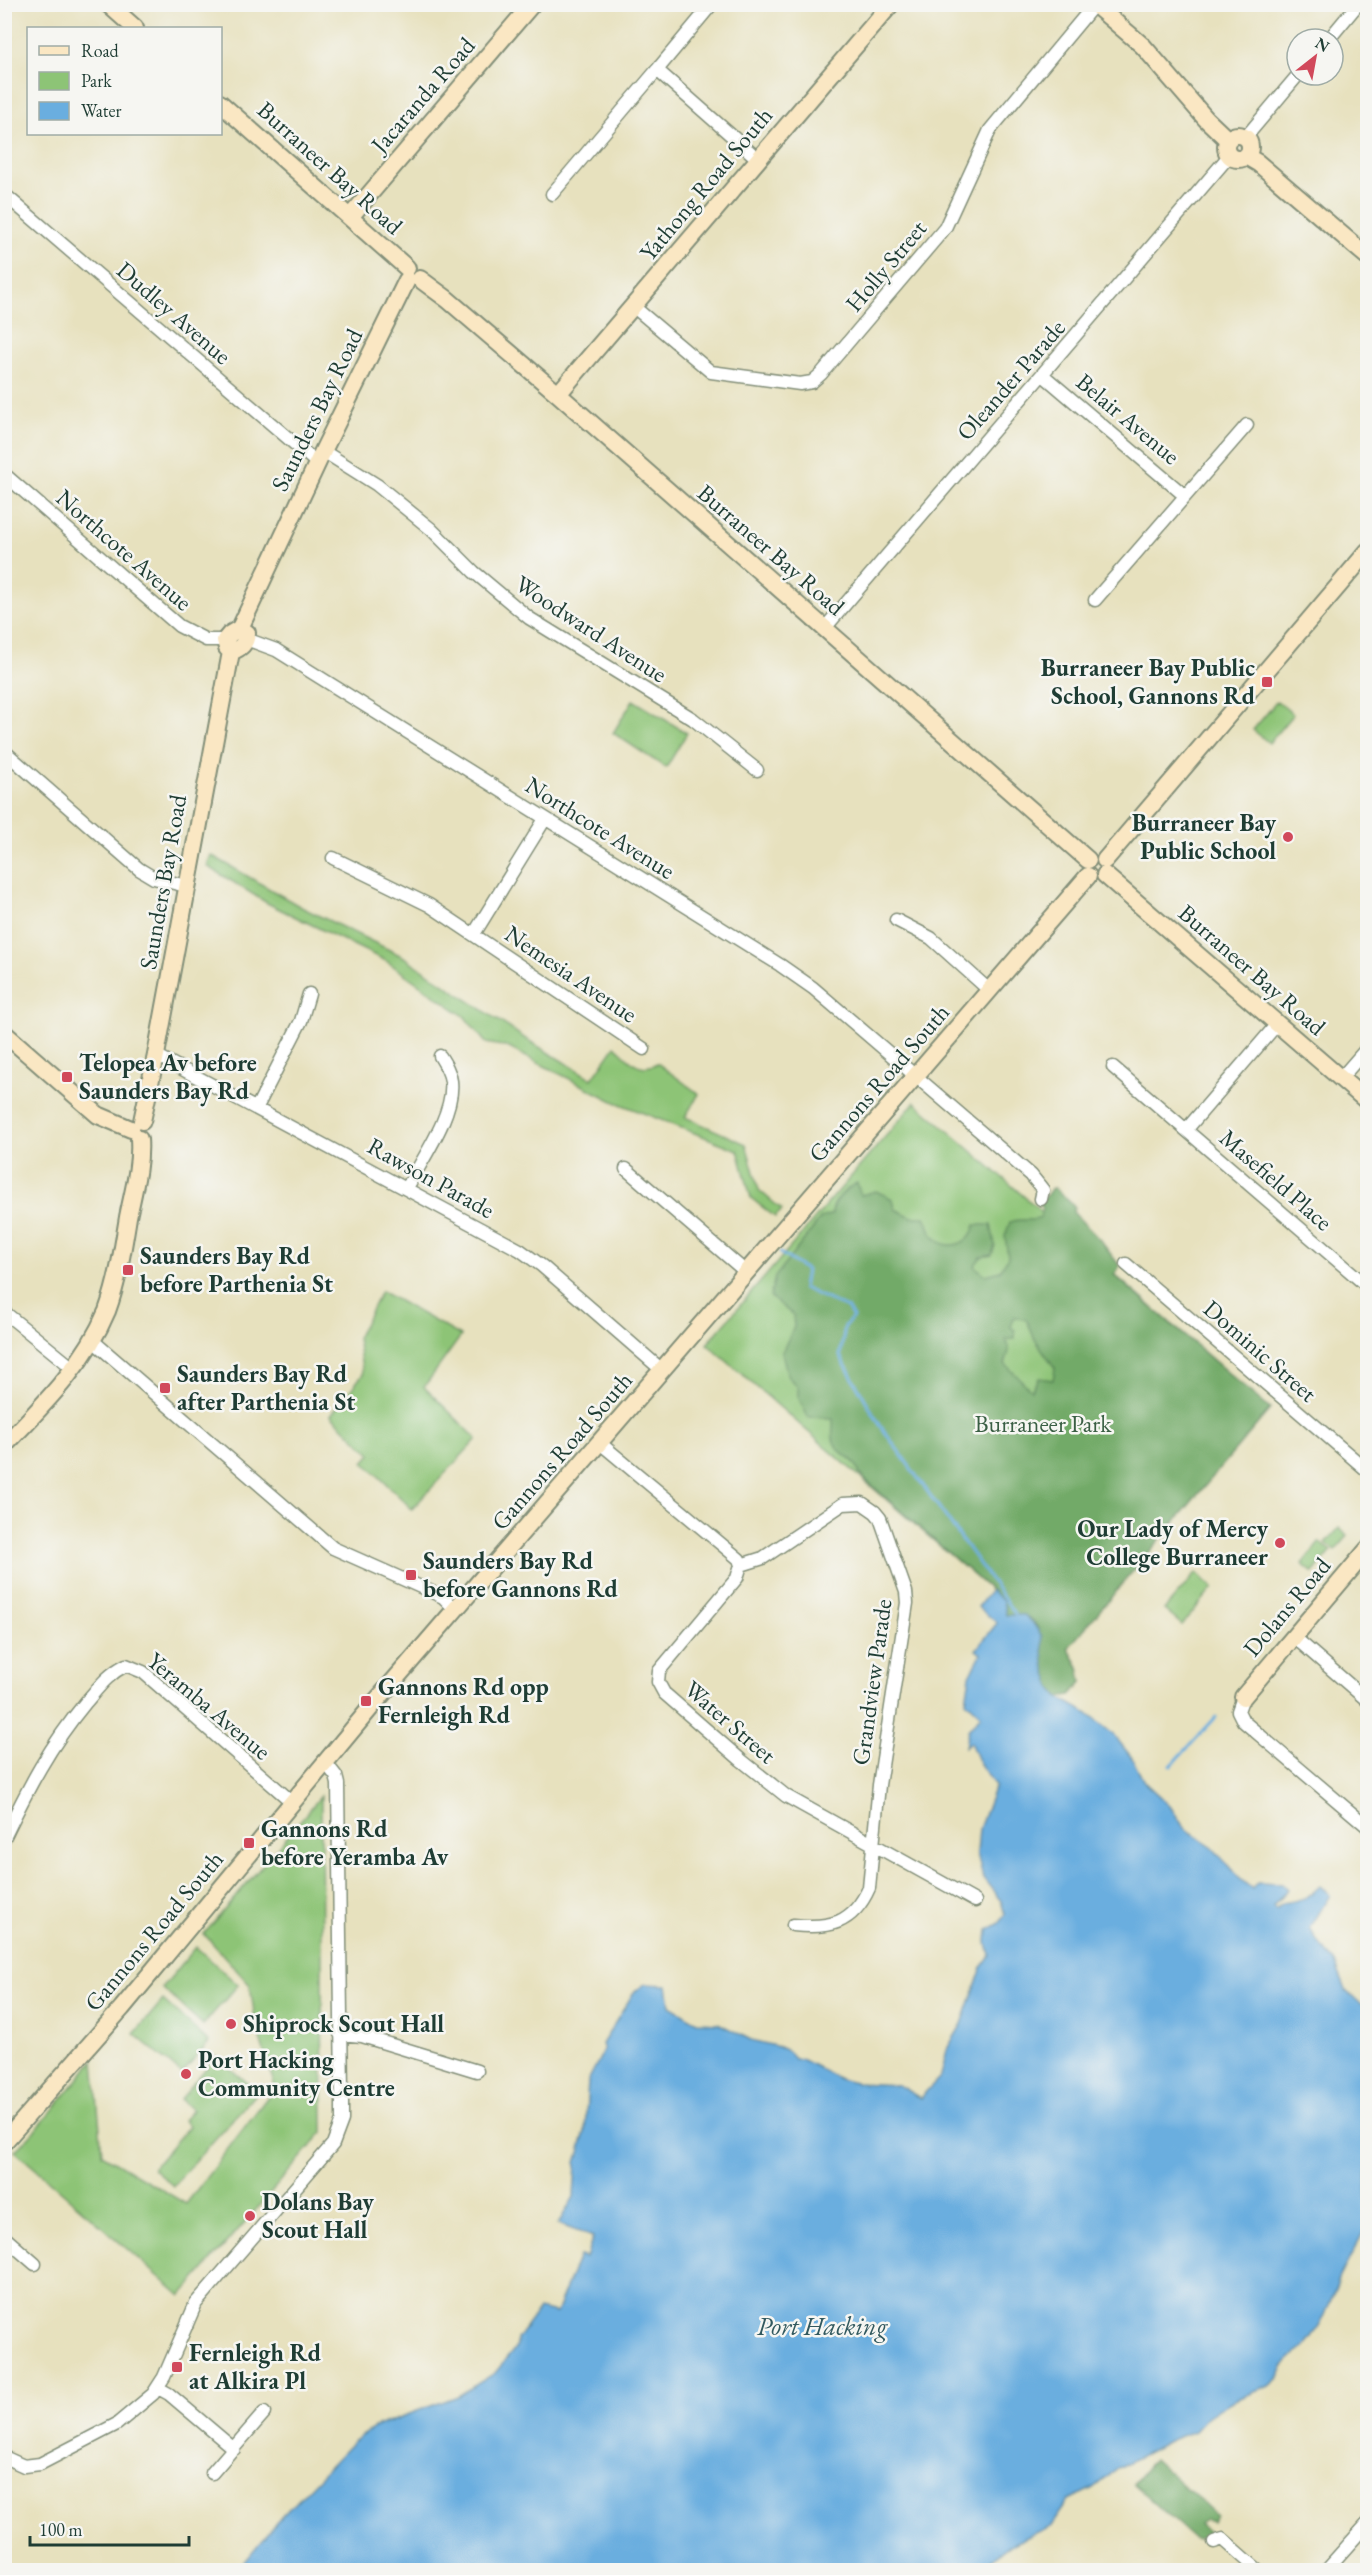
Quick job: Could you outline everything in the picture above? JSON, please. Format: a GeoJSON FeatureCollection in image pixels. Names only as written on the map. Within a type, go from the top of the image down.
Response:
{"type":"FeatureCollection","features":[{"type":"Feature","properties":{"kind":"street"},"geometry":{"type":"LineString","coordinates":[[108,4],[134,27]]}},
{"type":"Feature","properties":{"kind":"street","name":"Jacaranda Road"},"geometry":{"type":"LineString","coordinates":[[350,217],[532,4]]}},
{"type":"Feature","properties":{"kind":"street"},"geometry":{"type":"LineString","coordinates":[[552,194],[712,4]]}},
{"type":"Feature","properties":{"kind":"street","name":"Yathong Road South"},"geometry":{"type":"LineString","coordinates":[[558,394],[891,4]]}},
{"type":"Feature","properties":{"kind":"street"},"geometry":{"type":"LineString","coordinates":[[1339,27],[1358,4]]}},
{"type":"Feature","properties":{"kind":"street"},"geometry":{"type":"LineString","coordinates":[[1094,5],[1143,46],[1206,119],[1234,144],[1250,147],[1246,156],[1258,163],[1368,257]]}},
{"type":"Feature","properties":{"kind":"street","name":"Holly Street"},"geometry":{"type":"LineString","coordinates":[[634,307],[711,372],[800,384],[812,382],[945,228],[990,129],[1094,5]]}},
{"type":"Feature","properties":{"kind":"street"},"geometry":{"type":"LineString","coordinates":[[657,70],[758,159]]}},
{"type":"Feature","properties":{"kind":"street","name":"Oleander Parade"},"geometry":{"type":"LineString","coordinates":[[824,629],[1044,375],[1234,144],[1287,87]]}},
{"type":"Feature","properties":{"kind":"street","name":"Burraneer Bay Road"},"geometry":{"type":"LineString","coordinates":[[222,105],[350,217],[411,276],[447,299],[558,394],[1096,868],[1368,1102]]}},
{"type":"Feature","properties":{"kind":"street","name":"Dudley Avenue"},"geometry":{"type":"LineString","coordinates":[[4,194],[320,457]]}},
{"type":"Feature","properties":{"kind":"street","name":"Saunders Bay Road"},"geometry":{"type":"LineString","coordinates":[[243,634],[320,457],[411,276]]}},
{"type":"Feature","properties":{"kind":"street","name":"Belair Avenue"},"geometry":{"type":"LineString","coordinates":[[1044,375],[1184,495]]}},
{"type":"Feature","properties":{"kind":"street","name":"Belair Avenue"},"geometry":{"type":"LineString","coordinates":[[1095,600],[1247,425]]}},
{"type":"Feature","properties":{"kind":"street","name":"Woodward Avenue"},"geometry":{"type":"LineString","coordinates":[[320,457],[377,485],[431,528],[474,572],[529,618],[693,719],[757,770]]}},
{"type":"Feature","properties":{"kind":"street","name":"Northcote Avenue"},"geometry":{"type":"LineString","coordinates":[[4,474],[179,626],[206,640],[228,646]]}},
{"type":"Feature","properties":{"kind":"street","name":"Gannons Road South"},"geometry":{"type":"LineString","coordinates":[[4,2142],[122,2008],[372,1706],[1368,551]]}},
{"type":"Feature","properties":{"kind":"street"},"geometry":{"type":"LineString","coordinates":[[228,646],[230,634],[243,634]]}},
{"type":"Feature","properties":{"kind":"street","name":"Northcote Avenue"},"geometry":{"type":"LineString","coordinates":[[243,634],[276,650],[780,965],[813,988],[915,1076]]}},
{"type":"Feature","properties":{"kind":"street","name":"Saunders Bay Road"},"geometry":{"type":"LineString","coordinates":[[4,1446],[74,1369],[107,1309],[120,1261],[135,1185],[137,1130],[156,1055],[228,646]]}},
{"type":"Feature","properties":{"kind":"street"},"geometry":{"type":"LineString","coordinates":[[4,751],[139,869],[154,878],[186,886]]}},
{"type":"Feature","properties":{"kind":"street","name":"Nemesia Avenue"},"geometry":{"type":"LineString","coordinates":[[474,934],[545,819]]}},
{"type":"Feature","properties":{"kind":"street","name":"Nemesia Avenue"},"geometry":{"type":"LineString","coordinates":[[333,858],[429,905],[644,1049]]}},
{"type":"Feature","properties":{"kind":"street"},"geometry":{"type":"LineString","coordinates":[[896,920],[931,938],[990,991]]}},
{"type":"Feature","properties":{"kind":"street"},"geometry":{"type":"LineString","coordinates":[[256,1107],[301,1022],[309,994]]}},
{"type":"Feature","properties":{"kind":"street","name":"Masefield Place"},"geometry":{"type":"LineString","coordinates":[[1186,1130],[1278,1023]]}},
{"type":"Feature","properties":{"kind":"street"},"geometry":{"type":"LineString","coordinates":[[4,1033],[98,1114],[137,1130]]}},
{"type":"Feature","properties":{"kind":"street"},"geometry":{"type":"LineString","coordinates":[[1341,1078],[1368,1047]]}},
{"type":"Feature","properties":{"kind":"street","name":"Rawson Parade"},"geometry":{"type":"LineString","coordinates":[[156,1055],[520,1250],[542,1266],[663,1371]]}},
{"type":"Feature","properties":{"kind":"street"},"geometry":{"type":"LineString","coordinates":[[407,1188],[446,1114],[451,1098],[451,1081],[440,1056]]}},
{"type":"Feature","properties":{"kind":"street","name":"Masefield Place"},"geometry":{"type":"LineString","coordinates":[[1113,1067],[1367,1286]]}},
{"type":"Feature","properties":{"kind":"street"},"geometry":{"type":"LineString","coordinates":[[915,1076],[1031,1175],[1045,1192]]}},
{"type":"Feature","properties":{"kind":"street"},"geometry":{"type":"LineString","coordinates":[[626,1169],[747,1273]]}},
{"type":"Feature","properties":{"kind":"street","name":"Dominic Street"},"geometry":{"type":"LineString","coordinates":[[1125,1264],[1368,1471]]}},
{"type":"Feature","properties":{"kind":"street"},"geometry":{"type":"LineString","coordinates":[[4,1312],[74,1369]]}},
{"type":"Feature","properties":{"kind":"street"},"geometry":{"type":"LineString","coordinates":[[92,1340],[333,1548],[443,1597],[456,1610]]}},
{"type":"Feature","properties":{"kind":"street"},"geometry":{"type":"LineString","coordinates":[[600,1443],[739,1559],[741,1564]]}},
{"type":"Feature","properties":{"kind":"street","name":"Grandview Parade"},"geometry":{"type":"LineString","coordinates":[[741,1564],[764,1558],[843,1504],[862,1503],[880,1518],[906,1592],[907,1603],[872,1842],[869,1888],[863,1902],[851,1915],[835,1923],[819,1928],[793,1925]]}},
{"type":"Feature","properties":{"kind":"street","name":"Dolans Road"},"geometry":{"type":"LineString","coordinates":[[1243,1697],[1368,1549]]}},
{"type":"Feature","properties":{"kind":"street","name":"Water Street"},"geometry":{"type":"LineString","coordinates":[[741,1564],[737,1578],[659,1671],[658,1682],[664,1693],[771,1785],[803,1806],[872,1842],[975,1901]]}},
{"type":"Feature","properties":{"kind":"street"},"geometry":{"type":"LineString","coordinates":[[1293,1636],[1368,1701]]}},
{"type":"Feature","properties":{"kind":"street","name":"Yeramba Avenue"},"geometry":{"type":"LineString","coordinates":[[4,1838],[37,1769],[61,1732],[111,1672],[126,1665],[143,1672],[292,1802]]}},
{"type":"Feature","properties":{"kind":"street"},"geometry":{"type":"LineString","coordinates":[[1243,1697],[1238,1711],[1243,1721],[1368,1827]]}},
{"type":"Feature","properties":{"kind":"street"},"geometry":{"type":"LineString","coordinates":[[4,2457],[24,2469],[40,2464],[117,2424],[147,2400],[158,2388],[196,2303],[306,2177],[337,2136],[342,2120],[338,1784],[332,1768],[325,1762]]}},
{"type":"Feature","properties":{"kind":"street"},"geometry":{"type":"LineString","coordinates":[[340,2034],[363,2036],[477,2071]]}},
{"type":"Feature","properties":{"kind":"street"},"geometry":{"type":"LineString","coordinates":[[4,2237],[35,2264]]}},
{"type":"Feature","properties":{"kind":"street"},"geometry":{"type":"LineString","coordinates":[[158,2388],[169,2394],[234,2449]]}},
{"type":"Feature","properties":{"kind":"street"},"geometry":{"type":"LineString","coordinates":[[212,2473],[264,2413]]}},
{"type":"Feature","properties":{"kind":"street"},"geometry":{"type":"LineString","coordinates":[[1326,2571],[1368,2523]]}},
{"type":"Feature","properties":{"kind":"street"},"geometry":{"type":"LineString","coordinates":[[1222,2538],[1258,2571]]}},
{"type":"Feature","properties":{"kind":"green space"},"geometry":{"type":"Polygon","coordinates":[[[633,700],[687,733],[666,768],[613,733],[633,700]]]}},
{"type":"Feature","properties":{"kind":"green space"},"geometry":{"type":"Polygon","coordinates":[[[1277,701],[1293,714],[1269,743],[1253,730],[1277,701]]]}},
{"type":"Feature","properties":{"kind":"green space"},"geometry":{"type":"Polygon","coordinates":[[[211,855],[301,907],[404,957],[526,1039],[592,1079],[615,1046],[639,1066],[650,1066],[657,1063],[699,1094],[685,1117],[746,1144],[759,1190],[782,1210],[775,1217],[751,1198],[738,1150],[615,1102],[507,1047],[486,1043],[464,1016],[386,961],[267,903],[207,866],[211,855]]]}},
{"type":"Feature","properties":{"kind":"green space","name":"Burraneer Park"},"geometry":{"type":"Polygon","coordinates":[[[915,1102],[1270,1409],[1068,1648],[1079,1667],[1082,1682],[1071,1695],[1049,1685],[1046,1675],[1003,1601],[707,1344],[915,1102]]]}},
{"type":"Feature","properties":{"kind":"green space","name":"Burraneer Park"},"geometry":{"type":"Polygon","coordinates":[[[857,1183],[861,1195],[876,1191],[893,1199],[895,1209],[912,1217],[925,1217],[933,1235],[944,1244],[963,1242],[973,1232],[975,1225],[991,1225],[995,1245],[992,1255],[981,1257],[974,1266],[986,1275],[1000,1271],[1008,1257],[1005,1236],[1010,1222],[1040,1218],[1043,1209],[1040,1203],[1052,1188],[1055,1188],[1074,1206],[1073,1212],[1100,1240],[1120,1266],[1114,1275],[1270,1409],[1068,1648],[1079,1667],[1082,1682],[1071,1695],[1058,1697],[1051,1687],[1044,1667],[1041,1638],[1034,1622],[1028,1617],[1019,1615],[1006,1616],[1003,1601],[860,1475],[853,1461],[834,1443],[833,1418],[808,1417],[798,1397],[798,1387],[788,1377],[782,1352],[794,1327],[793,1315],[770,1297],[775,1277],[821,1218],[832,1214],[837,1200],[857,1183]],[[1014,1317],[1011,1327],[1015,1330],[1015,1339],[1006,1339],[1009,1351],[1005,1364],[1031,1390],[1039,1378],[1053,1380],[1055,1368],[1034,1338],[1027,1320],[1014,1317]]]}},
{"type":"Feature","properties":{"kind":"green space"},"geometry":{"type":"Polygon","coordinates":[[[381,1291],[461,1336],[424,1387],[477,1439],[412,1509],[364,1462],[371,1454],[331,1415],[363,1374],[357,1338],[381,1291]]]}},
{"type":"Feature","properties":{"kind":"green space"},"geometry":{"type":"Polygon","coordinates":[[[1339,1528],[1348,1536],[1335,1551],[1326,1543],[1339,1528]]]}},
{"type":"Feature","properties":{"kind":"green space"},"geometry":{"type":"Polygon","coordinates":[[[1320,1542],[1331,1551],[1313,1573],[1302,1564],[1320,1542]]]}},
{"type":"Feature","properties":{"kind":"green space"},"geometry":{"type":"Polygon","coordinates":[[[1196,1573],[1213,1588],[1182,1625],[1164,1610],[1196,1573]]]}},
{"type":"Feature","properties":{"kind":"green space"},"geometry":{"type":"Polygon","coordinates":[[[321,1796],[323,2132],[181,2296],[15,2151],[42,2123],[94,2060],[102,2154],[186,2204],[275,2087],[256,2026],[250,1985],[204,1934],[321,1796]]]}},
{"type":"Feature","properties":{"kind":"green space"},"geometry":{"type":"Polygon","coordinates":[[[196,1947],[238,1985],[203,2025],[162,1988],[196,1947]]]}},
{"type":"Feature","properties":{"kind":"green space"},"geometry":{"type":"Polygon","coordinates":[[[163,2000],[209,2042],[182,2074],[134,2034],[163,2000]]]}},
{"type":"Feature","properties":{"kind":"green space"},"geometry":{"type":"Polygon","coordinates":[[[216,2056],[257,2092],[173,2186],[153,2168],[189,2126],[183,2120],[192,2110],[180,2099],[216,2056]]]}},
{"type":"Feature","properties":{"kind":"green space"},"geometry":{"type":"Polygon","coordinates":[[[1154,2459],[1216,2515],[1212,2522],[1205,2520],[1199,2524],[1212,2537],[1196,2540],[1133,2484],[1154,2459]]]}},
{"type":"Feature","properties":{"kind":"water","name":"Port Hacking"},"geometry":{"type":"Polygon","coordinates":[[[991,1590],[1003,1601],[1006,1615],[1024,1615],[1042,1636],[1044,1664],[1052,1689],[1058,1697],[1087,1713],[1114,1735],[1132,1758],[1144,1782],[1170,1806],[1185,1829],[1213,1848],[1238,1877],[1252,1889],[1257,1883],[1282,1884],[1287,1889],[1273,1907],[1276,1910],[1282,1903],[1302,1899],[1320,1886],[1330,1895],[1310,1928],[1318,1943],[1334,1960],[1346,1990],[1361,2004],[1367,2003],[1367,2225],[1312,2338],[1304,2348],[1290,2358],[1278,2378],[1269,2386],[1228,2403],[1207,2417],[1194,2431],[1170,2440],[1118,2468],[1093,2488],[1069,2500],[1051,2526],[1012,2544],[978,2570],[237,2570],[282,2516],[353,2442],[377,2426],[458,2396],[495,2373],[517,2346],[517,2339],[539,2309],[556,2313],[579,2256],[586,2258],[593,2237],[558,2224],[574,2197],[576,2163],[585,2132],[588,2081],[604,2050],[602,2044],[634,1992],[645,1984],[667,1985],[670,2006],[697,2022],[718,2023],[751,2040],[779,2047],[788,2051],[794,2059],[801,2059],[842,2080],[898,2085],[920,2098],[941,2076],[947,2049],[962,2024],[982,1967],[990,1955],[987,1942],[988,1930],[1000,1923],[1005,1914],[1001,1901],[983,1878],[977,1853],[979,1829],[995,1786],[978,1761],[970,1742],[965,1747],[968,1730],[981,1715],[966,1701],[970,1676],[981,1654],[976,1650],[997,1623],[978,1607],[991,1590]]]}},
{"type":"Feature","properties":{"kind":"waterway"},"geometry":{"type":"LineString","coordinates":[[780,1253],[806,1270],[803,1288],[847,1308],[853,1317],[845,1326],[840,1356],[880,1425],[1015,1614]]}},
{"type":"Feature","properties":{"kind":"waterway"},"geometry":{"type":"LineString","coordinates":[[1171,1766],[1216,1717]]}},
{"type":"Feature","properties":{"kind":"place","name":"Burraneer Bay Public School, Gannons Rd"},"geometry":{"type":"Point","coordinates":[1267,682]}},
{"type":"Feature","properties":{"kind":"place","name":"Burraneer Bay Public School"},"geometry":{"type":"Point","coordinates":[1288,837]}},
{"type":"Feature","properties":{"kind":"place","name":"Telopea Av before Saunders Bay Rd"},"geometry":{"type":"Point","coordinates":[67,1077]}},
{"type":"Feature","properties":{"kind":"place","name":"Saunders Bay Rd before Parthenia St"},"geometry":{"type":"Point","coordinates":[128,1270]}},
{"type":"Feature","properties":{"kind":"place","name":"Saunders Bay Rd after Parthenia St"},"geometry":{"type":"Point","coordinates":[165,1388]}},
{"type":"Feature","properties":{"kind":"place","name":"Our Lady of Mercy College Burraneer"},"geometry":{"type":"Point","coordinates":[1280,1543]}},
{"type":"Feature","properties":{"kind":"place","name":"Saunders Bay Rd before Gannons Rd"},"geometry":{"type":"Point","coordinates":[411,1575]}},
{"type":"Feature","properties":{"kind":"place","name":"Gannons Rd opp Fernleigh Rd"},"geometry":{"type":"Point","coordinates":[366,1701]}},
{"type":"Feature","properties":{"kind":"place","name":"Gannons Rd before Yeramba Av"},"geometry":{"type":"Point","coordinates":[249,1843]}},
{"type":"Feature","properties":{"kind":"place","name":"Shiprock Scout Hall"},"geometry":{"type":"Point","coordinates":[231,2024]}},
{"type":"Feature","properties":{"kind":"place","name":"Port Hacking Community Centre"},"geometry":{"type":"Point","coordinates":[186,2074]}},
{"type":"Feature","properties":{"kind":"place","name":"Dolans Bay Scout Hall"},"geometry":{"type":"Point","coordinates":[250,2216]}},
{"type":"Feature","properties":{"kind":"place","name":"Fernleigh Rd at Alkira Pl"},"geometry":{"type":"Point","coordinates":[177,2367]}}]}
